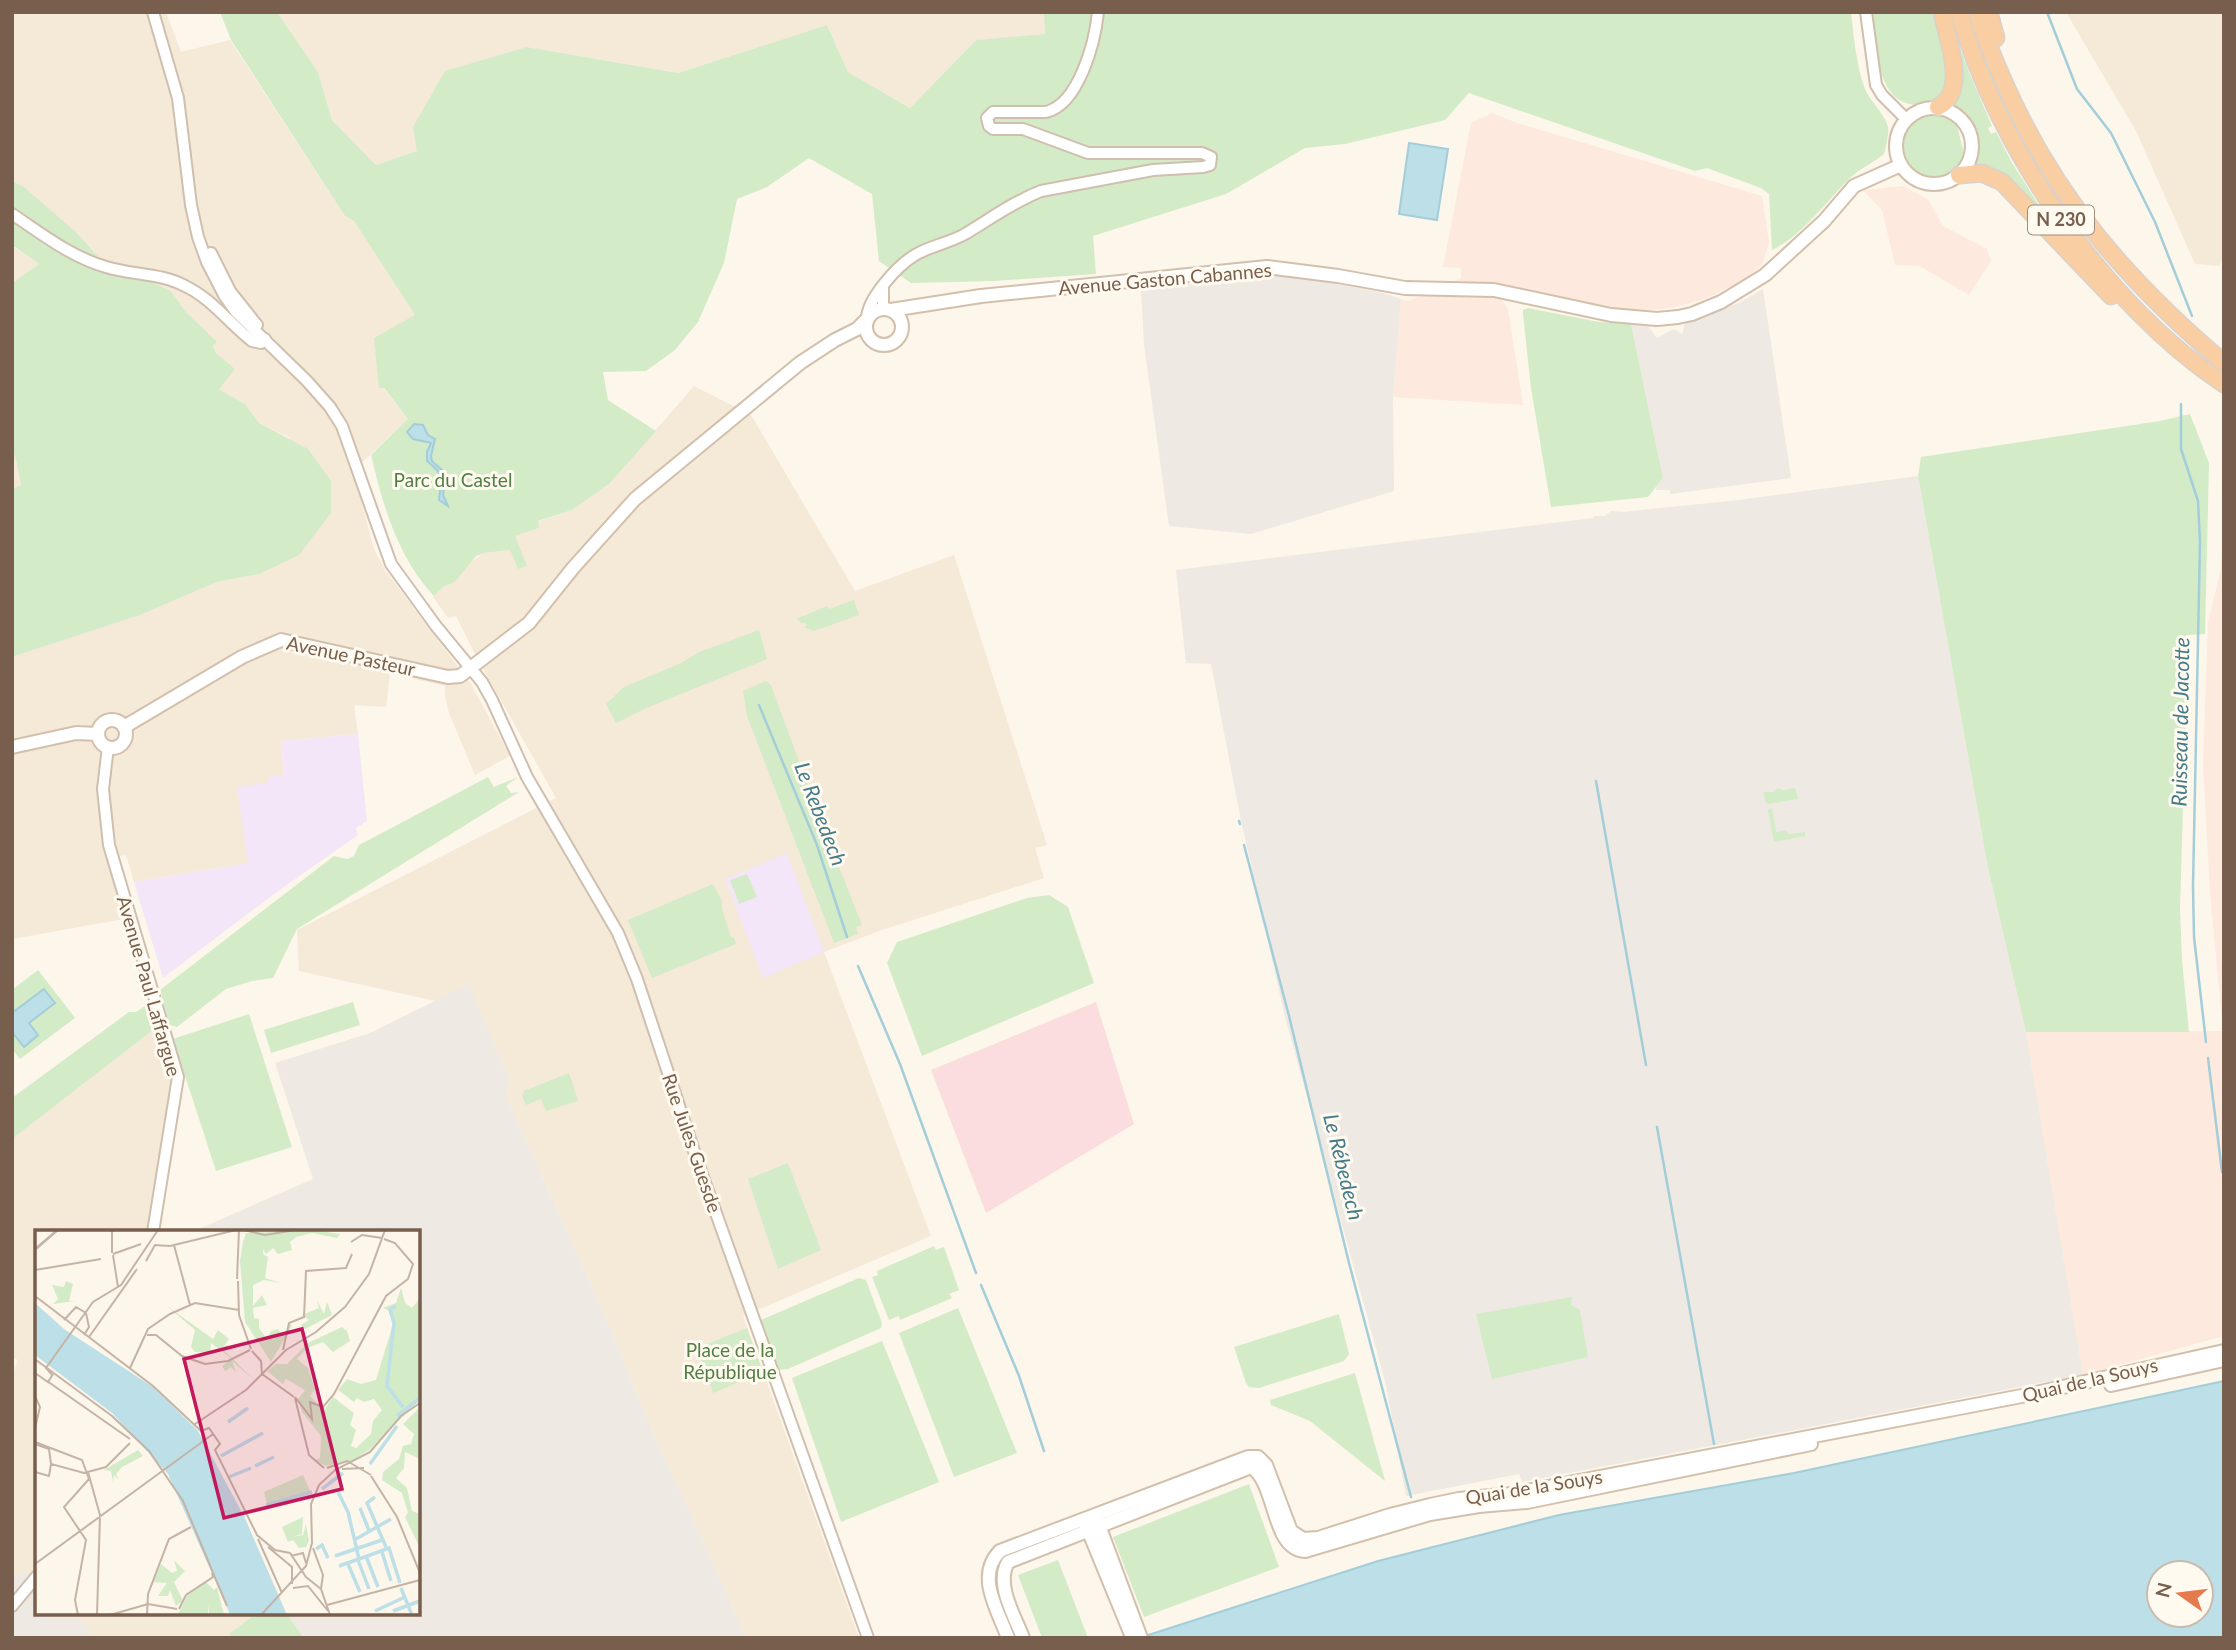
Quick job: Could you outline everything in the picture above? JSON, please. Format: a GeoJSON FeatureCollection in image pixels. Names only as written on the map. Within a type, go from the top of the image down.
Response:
{"type":"FeatureCollection","features":[{"type":"Feature","properties":{"kind":"highway"},"geometry":{"type":"LineString","coordinates":[[1938,107],[1950,97],[1955,82],[1942,12]]}},
{"type":"Feature","properties":{"kind":"highway","name":"N 230"},"geometry":{"type":"LineString","coordinates":[[1959,12],[1996,108],[2022,159],[2062,221],[2140,312],[2180,351],[2220,382]]}},
{"type":"Feature","properties":{"kind":"highway","name":"N 230"},"geometry":{"type":"LineString","coordinates":[[1977,12],[1995,61],[2025,127],[2077,211],[2118,263],[2150,297],[2224,363]]}},
{"type":"Feature","properties":{"kind":"highway"},"geometry":{"type":"LineString","coordinates":[[1989,12],[1998,42],[1995,61]]}},
{"type":"Feature","properties":{"kind":"highway"},"geometry":{"type":"LineString","coordinates":[[1959,175],[1982,173],[2002,182],[2133,319],[2176,354],[2220,382]]}},
{"type":"Feature","properties":{"kind":"main road"},"geometry":{"type":"LineString","coordinates":[[1938,107],[1961,118],[1972,140],[1972,153],[1959,175],[1949,181],[1927,183],[1917,180],[1901,165],[1896,154],[1896,141],[1906,119],[1915,112],[1938,107]]}},
{"type":"Feature","properties":{"kind":"main road","name":"Avenue Gaston Cabannes"},"geometry":{"type":"LineString","coordinates":[[887,309],[981,296],[1267,267],[1405,288],[1494,290],[1611,315],[1657,319],[1678,317],[1721,302],[1765,275],[1816,229],[1854,186],[1901,165]]}},
{"type":"Feature","properties":{"kind":"main road"},"geometry":{"type":"LineString","coordinates":[[785,378],[846,341],[871,340],[881,345],[892,343],[900,336],[902,326],[912,311],[919,306]]}},
{"type":"Feature","properties":{"kind":"main road"},"geometry":{"type":"LineString","coordinates":[[471,669],[529,623],[573,568],[635,499],[818,351],[857,330],[874,312],[887,309],[898,316],[902,326]]}},
{"type":"Feature","properties":{"kind":"main road"},"geometry":{"type":"LineString","coordinates":[[867,319],[866,330],[871,340]]}},
{"type":"Feature","properties":{"kind":"main road","name":"Avenue Pasteur"},"geometry":{"type":"LineString","coordinates":[[124,727],[242,657],[281,640],[448,677],[457,677],[471,669]]}},
{"type":"Feature","properties":{"kind":"main road"},"geometry":{"type":"LineString","coordinates":[[108,720],[118,721],[124,727],[125,741],[117,747],[108,747],[101,742],[98,734],[101,725],[108,720]]}},
{"type":"Feature","properties":{"kind":"main road"},"geometry":{"type":"LineString","coordinates":[[12,747],[76,733],[98,734]]}},
{"type":"Feature","properties":{"kind":"main road","name":"Quai de la Souys"},"geometry":{"type":"LineString","coordinates":[[1023,1638],[1004,1590],[1003,1575],[1008,1562],[1227,1464],[1253,1457],[1258,1457],[1266,1465],[1291,1531],[1303,1539],[1318,1538],[1390,1515],[1444,1502],[1512,1494],[2032,1394],[2224,1351]]}},
{"type":"Feature","properties":{"kind":"main road","name":"Quai de la Souys"},"geometry":{"type":"LineString","coordinates":[[1008,1638],[987,1581],[991,1561],[1000,1550],[1091,1523],[1251,1467],[1261,1478],[1286,1542],[1298,1551],[1305,1551],[1438,1512],[1527,1502],[2224,1360]]}},
{"type":"Feature","properties":{"kind":"main road"},"geometry":{"type":"LineString","coordinates":[[1091,1523],[1132,1638]]}},
{"type":"Feature","properties":{"kind":"main road"},"geometry":{"type":"LineString","coordinates":[[1104,1556],[1141,1638]]}},
{"type":"Feature","properties":{"kind":"street"},"geometry":{"type":"LineString","coordinates":[[153,12],[178,98],[191,205],[202,249],[224,295],[251,329],[265,339]]}},
{"type":"Feature","properties":{"kind":"street"},"geometry":{"type":"LineString","coordinates":[[160,12],[184,97],[204,235],[230,291],[257,324],[265,339]]}},
{"type":"Feature","properties":{"kind":"street"},"geometry":{"type":"LineString","coordinates":[[867,319],[867,310],[903,264],[914,256],[952,241],[1010,205],[1041,191],[1153,170],[1210,165],[1211,157],[1202,153],[1088,153],[1023,129],[993,129],[989,126],[987,118],[993,112],[1046,112],[1054,110],[1065,101],[1092,50],[1098,12]]}},
{"type":"Feature","properties":{"kind":"street"},"geometry":{"type":"LineString","coordinates":[[1866,12],[1876,85],[1882,96],[1906,119]]}},
{"type":"Feature","properties":{"kind":"street"},"geometry":{"type":"LineString","coordinates":[[12,214],[58,246],[85,259],[117,270],[168,279],[190,288],[252,341],[261,343],[265,339]]}},
{"type":"Feature","properties":{"kind":"street"},"geometry":{"type":"LineString","coordinates":[[884,286],[887,309]]}},
{"type":"Feature","properties":{"kind":"street","name":"Rue Jules Guesde"},"geometry":{"type":"LineString","coordinates":[[265,339],[322,398],[342,426],[351,444],[391,564],[492,700],[538,798],[618,933],[637,979],[697,1160],[869,1638]]}},
{"type":"Feature","properties":{"kind":"street","name":"Avenue Paul Laffargue"},"geometry":{"type":"LineString","coordinates":[[108,747],[103,789],[109,845],[178,1077],[154,1228]]}},
{"type":"Feature","properties":{"kind":"street"},"geometry":{"type":"LineString","coordinates":[[12,1606],[35,1578]]}},
{"type":"Feature","properties":{"kind":"shaded area"},"geometry":{"type":"Polygon","coordinates":[[[12,12],[166,12],[181,52],[230,40],[345,216],[354,221],[415,315],[383,388],[408,419],[353,471],[374,549],[385,570],[471,684],[510,756],[475,775],[449,713],[445,686],[390,673],[386,707],[354,705],[358,734],[281,741],[284,775],[268,782],[248,863],[134,882],[126,855],[116,857],[109,863],[124,919],[12,939],[12,657],[140,615],[217,582],[259,574],[290,438],[259,423],[245,404],[218,388],[235,369],[216,353],[213,346],[216,342],[185,311],[171,291],[160,286],[79,309],[109,268],[76,232],[23,186],[12,182],[12,12]]]}},
{"type":"Feature","properties":{"kind":"shaded area"},"geometry":{"type":"Polygon","coordinates":[[[277,12],[1046,12],[1046,34],[976,40],[910,108],[848,72],[827,25],[678,73],[527,47],[417,151],[376,165],[332,120],[318,72],[277,12]]]}},
{"type":"Feature","properties":{"kind":"shaded area"},"geometry":{"type":"Polygon","coordinates":[[[2066,12],[2224,12],[2224,258],[2219,266],[2195,264],[2136,131],[2066,12]]]}},
{"type":"Feature","properties":{"kind":"shaded area"},"geometry":{"type":"Polygon","coordinates":[[[1492,113],[1517,123],[1762,196],[1769,243],[1762,265],[1745,279],[1705,299],[1670,308],[1640,311],[1565,301],[1506,287],[1502,300],[1508,309],[1523,405],[1393,397],[1401,299],[1408,301],[1461,278],[1461,268],[1443,267],[1471,123],[1492,113]]]}},
{"type":"Feature","properties":{"kind":"shaded area"},"geometry":{"type":"Polygon","coordinates":[[[1904,186],[1928,200],[1943,226],[1987,249],[1991,261],[1969,295],[1920,266],[1895,265],[1882,210],[1863,190],[1904,186]]]}},
{"type":"Feature","properties":{"kind":"shaded area"},"geometry":{"type":"Polygon","coordinates":[[[12,246],[39,264],[12,283],[12,246]]]}},
{"type":"Feature","properties":{"kind":"shaded area"},"geometry":{"type":"Polygon","coordinates":[[[1258,274],[1303,277],[1401,299],[1393,397],[1394,491],[1251,534],[1169,526],[1144,345],[1141,290],[1258,274]]]}},
{"type":"Feature","properties":{"kind":"shaded area"},"geometry":{"type":"Polygon","coordinates":[[[1763,289],[1791,478],[1670,494],[1670,490],[1656,490],[1663,478],[1631,324],[1648,326],[1657,338],[1674,329],[1682,334],[1685,323],[1702,319],[1739,303],[1763,289]]]}},
{"type":"Feature","properties":{"kind":"shaded area"},"geometry":{"type":"Polygon","coordinates":[[[694,386],[751,415],[855,591],[954,555],[1047,845],[1035,848],[1044,878],[879,931],[824,952],[931,1236],[743,1316],[859,1638],[747,1638],[648,1421],[611,1329],[507,1098],[509,1079],[469,985],[436,1001],[299,971],[297,930],[556,798],[456,616],[448,618],[433,597],[443,587],[455,582],[469,563],[484,553],[510,550],[518,569],[515,536],[539,528],[537,522],[572,510],[609,484],[694,386]]]}},
{"type":"Feature","properties":{"kind":"shaded area"},"geometry":{"type":"Polygon","coordinates":[[[12,452],[21,486],[12,489],[12,452]]]}},
{"type":"Feature","properties":{"kind":"shaded area"},"geometry":{"type":"Polygon","coordinates":[[[1918,476],[1988,868],[2026,1032],[2083,1375],[1522,1482],[1519,1474],[1406,1496],[1386,1385],[1284,1013],[1240,816],[1211,664],[1186,663],[1176,570],[1593,518],[1605,516],[1611,511],[1739,500],[1918,476]]]}},
{"type":"Feature","properties":{"kind":"shaded area"},"geometry":{"type":"Polygon","coordinates":[[[2224,488],[2224,1336],[2083,1375],[2026,1032],[2223,1031],[2210,893],[2203,764],[2208,622],[2221,569],[2224,488]]]}},
{"type":"Feature","properties":{"kind":"shaded area"},"geometry":{"type":"Polygon","coordinates":[[[358,734],[367,821],[356,828],[358,835],[163,978],[134,882],[248,863],[237,787],[268,783],[268,777],[284,775],[281,741],[358,734]]]}},
{"type":"Feature","properties":{"kind":"shaded area"},"geometry":{"type":"Polygon","coordinates":[[[787,853],[824,952],[763,978],[725,879],[787,853]]]}},
{"type":"Feature","properties":{"kind":"shaded area"},"geometry":{"type":"Polygon","coordinates":[[[469,984],[509,1079],[507,1098],[611,1329],[648,1421],[747,1638],[304,1638],[287,1615],[420,1615],[420,1230],[197,1230],[313,1179],[275,1063],[370,1033],[469,984]]]}},
{"type":"Feature","properties":{"kind":"shaded area"},"geometry":{"type":"Polygon","coordinates":[[[1096,1002],[1134,1124],[986,1213],[931,1070],[1096,1002]]]}},
{"type":"Feature","properties":{"kind":"shaded area"},"geometry":{"type":"Polygon","coordinates":[[[168,1018],[185,1074],[157,1230],[35,1230],[35,1574],[29,1572],[12,1576],[12,1376],[18,1360],[12,1357],[12,1139],[168,1018]]]}},
{"type":"Feature","properties":{"kind":"shaded area"},"geometry":{"type":"Polygon","coordinates":[[[29,1572],[35,1574],[35,1615],[78,1615],[95,1638],[12,1638],[12,1576],[29,1572]]]}},
{"type":"Feature","properties":{"kind":"shaded area"},"geometry":{"type":"Polygon","coordinates":[[[78,1615],[287,1615],[304,1638],[95,1638],[78,1615]]]}},
{"type":"Feature","properties":{"kind":"green space","name":"Parc du Castel"},"geometry":{"type":"Polygon","coordinates":[[[220,12],[277,12],[318,72],[332,120],[376,165],[417,151],[413,127],[445,71],[527,47],[678,73],[827,25],[848,72],[910,108],[976,40],[1045,34],[1046,12],[1851,12],[1862,80],[1867,94],[1886,122],[1888,133],[1884,154],[1852,176],[1803,228],[1772,250],[1769,194],[1761,188],[1707,168],[1695,171],[1469,93],[1445,120],[1345,144],[1305,148],[1226,194],[1093,236],[1096,274],[911,283],[879,261],[872,194],[809,158],[767,187],[737,199],[724,263],[698,322],[675,350],[646,371],[603,372],[608,400],[656,431],[609,484],[572,510],[538,521],[539,528],[515,536],[527,566],[518,569],[510,550],[484,553],[476,556],[455,582],[443,587],[434,596],[421,581],[401,548],[387,512],[371,455],[408,419],[384,388],[379,388],[374,338],[415,315],[354,221],[345,216],[231,40],[220,12]]]}},
{"type":"Feature","properties":{"kind":"green space"},"geometry":{"type":"Polygon","coordinates":[[[1873,12],[1934,12],[1948,82],[1938,102],[1910,104],[1890,91],[1880,66],[1873,12]]]}},
{"type":"Feature","properties":{"kind":"green space"},"geometry":{"type":"Polygon","coordinates":[[[1950,21],[1992,126],[1988,128],[1991,134],[1996,132],[2012,163],[2051,224],[2001,172],[1973,169],[1977,150],[1975,133],[1966,118],[1951,106],[1950,21]]]}},
{"type":"Feature","properties":{"kind":"green space"},"geometry":{"type":"Polygon","coordinates":[[[1928,113],[1939,113],[1956,122],[1965,157],[1952,173],[1937,179],[1922,176],[1910,166],[1903,153],[1902,138],[1910,124],[1928,113]]]}},
{"type":"Feature","properties":{"kind":"green space"},"geometry":{"type":"Polygon","coordinates":[[[12,182],[23,186],[76,232],[109,268],[106,274],[149,281],[171,291],[185,311],[217,342],[213,346],[216,353],[235,369],[219,389],[245,404],[259,423],[308,449],[331,481],[331,513],[299,555],[259,574],[217,582],[140,615],[12,657],[12,489],[21,485],[12,452],[12,283],[39,264],[12,245],[12,182]]]}},
{"type":"Feature","properties":{"kind":"green space"},"geometry":{"type":"Polygon","coordinates":[[[1528,308],[1599,322],[1631,324],[1663,478],[1648,497],[1551,507],[1531,388],[1523,314],[1523,310],[1528,308]]]}},
{"type":"Feature","properties":{"kind":"green space"},"geometry":{"type":"Polygon","coordinates":[[[2190,414],[2209,463],[2205,634],[2188,635],[2180,910],[2189,1032],[2026,1032],[1988,868],[1918,476],[1921,457],[2160,421],[2190,414]]]}},
{"type":"Feature","properties":{"kind":"green space"},"geometry":{"type":"Polygon","coordinates":[[[854,600],[859,615],[814,631],[803,627],[807,626],[806,623],[796,619],[827,606],[829,609],[854,600]]]}},
{"type":"Feature","properties":{"kind":"green space"},"geometry":{"type":"Polygon","coordinates":[[[759,630],[767,659],[616,723],[606,704],[624,687],[681,663],[699,652],[759,630]]]}},
{"type":"Feature","properties":{"kind":"green space"},"geometry":{"type":"Polygon","coordinates":[[[766,681],[771,685],[862,925],[856,927],[858,934],[834,943],[747,716],[743,691],[766,681]]]}},
{"type":"Feature","properties":{"kind":"green space"},"geometry":{"type":"Polygon","coordinates":[[[488,777],[494,787],[518,777],[506,786],[511,793],[519,792],[297,929],[273,978],[226,989],[177,1027],[170,1025],[160,990],[334,856],[347,859],[354,856],[359,845],[488,777]]]}},
{"type":"Feature","properties":{"kind":"green space"},"geometry":{"type":"Polygon","coordinates":[[[1778,788],[1795,788],[1798,799],[1768,804],[1765,802],[1764,792],[1774,792],[1778,788]]]}},
{"type":"Feature","properties":{"kind":"green space"},"geometry":{"type":"Polygon","coordinates":[[[1772,808],[1776,832],[1805,832],[1805,836],[1774,842],[1768,810],[1772,808]]]}},
{"type":"Feature","properties":{"kind":"green space"},"geometry":{"type":"Polygon","coordinates":[[[747,874],[757,897],[739,904],[730,880],[747,874]]]}},
{"type":"Feature","properties":{"kind":"green space"},"geometry":{"type":"Polygon","coordinates":[[[713,884],[722,901],[731,937],[736,944],[652,978],[628,920],[713,884]]]}},
{"type":"Feature","properties":{"kind":"green space"},"geometry":{"type":"Polygon","coordinates":[[[1049,895],[1068,907],[1094,983],[922,1056],[887,963],[897,942],[1027,898],[1049,895]]]}},
{"type":"Feature","properties":{"kind":"green space"},"geometry":{"type":"Polygon","coordinates":[[[38,970],[75,1018],[20,1059],[12,1049],[12,990],[38,970]]]}},
{"type":"Feature","properties":{"kind":"green space"},"geometry":{"type":"Polygon","coordinates":[[[353,1002],[360,1025],[271,1053],[264,1030],[353,1002]]]}},
{"type":"Feature","properties":{"kind":"green space"},"geometry":{"type":"Polygon","coordinates":[[[150,1003],[158,1026],[12,1139],[12,1098],[129,1012],[136,1012],[150,1003]]]}},
{"type":"Feature","properties":{"kind":"green space"},"geometry":{"type":"Polygon","coordinates":[[[249,1014],[292,1147],[216,1171],[173,1039],[249,1014]]]}},
{"type":"Feature","properties":{"kind":"green space"},"geometry":{"type":"Polygon","coordinates":[[[569,1073],[578,1101],[546,1111],[541,1099],[526,1105],[522,1096],[524,1091],[569,1073]]]}},
{"type":"Feature","properties":{"kind":"green space"},"geometry":{"type":"Polygon","coordinates":[[[788,1163],[821,1250],[778,1269],[748,1179],[788,1163]]]}},
{"type":"Feature","properties":{"kind":"green space"},"geometry":{"type":"Polygon","coordinates":[[[934,1246],[936,1250],[944,1247],[959,1290],[949,1294],[952,1298],[900,1320],[899,1316],[889,1320],[872,1277],[878,1275],[877,1271],[934,1246]]]}},
{"type":"Feature","properties":{"kind":"green space"},"geometry":{"type":"Polygon","coordinates":[[[859,1278],[866,1280],[882,1323],[881,1328],[788,1369],[779,1370],[761,1320],[859,1278]]]}},
{"type":"Feature","properties":{"kind":"green space"},"geometry":{"type":"Polygon","coordinates":[[[1572,1297],[1571,1305],[1580,1310],[1588,1357],[1492,1379],[1476,1314],[1572,1297]]]}},
{"type":"Feature","properties":{"kind":"green space"},"geometry":{"type":"Polygon","coordinates":[[[958,1308],[1017,1453],[954,1477],[899,1333],[958,1308]]]}},
{"type":"Feature","properties":{"kind":"green space"},"geometry":{"type":"Polygon","coordinates":[[[1339,1314],[1349,1354],[1344,1361],[1259,1388],[1249,1387],[1234,1347],[1339,1314]]]}},
{"type":"Feature","properties":{"kind":"green space","name":"Place de la République"},"geometry":{"type":"Polygon","coordinates":[[[747,1328],[763,1372],[713,1393],[697,1348],[747,1328]]]}},
{"type":"Feature","properties":{"kind":"green space"},"geometry":{"type":"Polygon","coordinates":[[[882,1341],[939,1482],[841,1522],[792,1378],[882,1341]]]}},
{"type":"Feature","properties":{"kind":"green space"},"geometry":{"type":"Polygon","coordinates":[[[1355,1373],[1385,1481],[1310,1421],[1271,1405],[1270,1400],[1355,1373]]]}},
{"type":"Feature","properties":{"kind":"green space"},"geometry":{"type":"Polygon","coordinates":[[[1249,1484],[1279,1567],[1144,1617],[1113,1537],[1249,1484]]]}},
{"type":"Feature","properties":{"kind":"green space"},"geometry":{"type":"Polygon","coordinates":[[[1058,1560],[1088,1638],[1042,1638],[1018,1575],[1058,1560]]]}},
{"type":"Feature","properties":{"kind":"green space"},"geometry":{"type":"Polygon","coordinates":[[[254,1615],[287,1615],[304,1638],[232,1638],[229,1634],[254,1615]]]}},
{"type":"Feature","properties":{"kind":"water"},"geometry":{"type":"Polygon","coordinates":[[[1409,143],[1448,149],[1437,220],[1399,214],[1409,143]]]}},
{"type":"Feature","properties":{"kind":"water"},"geometry":{"type":"Polygon","coordinates":[[[414,424],[423,425],[428,435],[435,439],[431,456],[432,461],[443,471],[443,495],[448,506],[439,500],[440,474],[427,461],[431,443],[413,439],[407,432],[414,424]]]}},
{"type":"Feature","properties":{"kind":"water"},"geometry":{"type":"Polygon","coordinates":[[[44,989],[55,1003],[29,1023],[38,1035],[24,1047],[12,1032],[12,1013],[44,989]]]}},
{"type":"Feature","properties":{"kind":"water"},"geometry":{"type":"Polygon","coordinates":[[[2224,1381],[2224,1638],[1139,1638],[1378,1561],[1559,1515],[1794,1473],[2224,1381]]]}},
{"type":"Feature","properties":{"kind":"waterway","name":"Ruisseau de Jacotte"},"geometry":{"type":"LineString","coordinates":[[2047,12],[2077,89],[2111,133],[2155,222],[2192,316]]}},
{"type":"Feature","properties":{"kind":"waterway","name":"Ruisseau de Jacotte"},"geometry":{"type":"LineString","coordinates":[[2181,404],[2181,449],[2198,501],[2200,542],[2193,886],[2194,937],[2206,1042]]}},
{"type":"Feature","properties":{"kind":"waterway","name":"Le Rebedech"},"geometry":{"type":"LineString","coordinates":[[759,705],[817,845],[847,937]]}},
{"type":"Feature","properties":{"kind":"waterway"},"geometry":{"type":"LineString","coordinates":[[1596,781],[1646,1065]]}},
{"type":"Feature","properties":{"kind":"waterway","name":"Le Rébedech"},"geometry":{"type":"LineString","coordinates":[[1244,845],[1411,1497]]}},
{"type":"Feature","properties":{"kind":"waterway"},"geometry":{"type":"LineString","coordinates":[[858,966],[900,1064],[976,1273]]}},
{"type":"Feature","properties":{"kind":"waterway","name":"Ruisseau de Jacotte"},"geometry":{"type":"LineString","coordinates":[[2208,1058],[2222,1172]]}},
{"type":"Feature","properties":{"kind":"waterway"},"geometry":{"type":"LineString","coordinates":[[1657,1127],[1714,1444]]}},
{"type":"Feature","properties":{"kind":"waterway"},"geometry":{"type":"LineString","coordinates":[[981,1285],[1019,1376],[1044,1451]]}}]}
